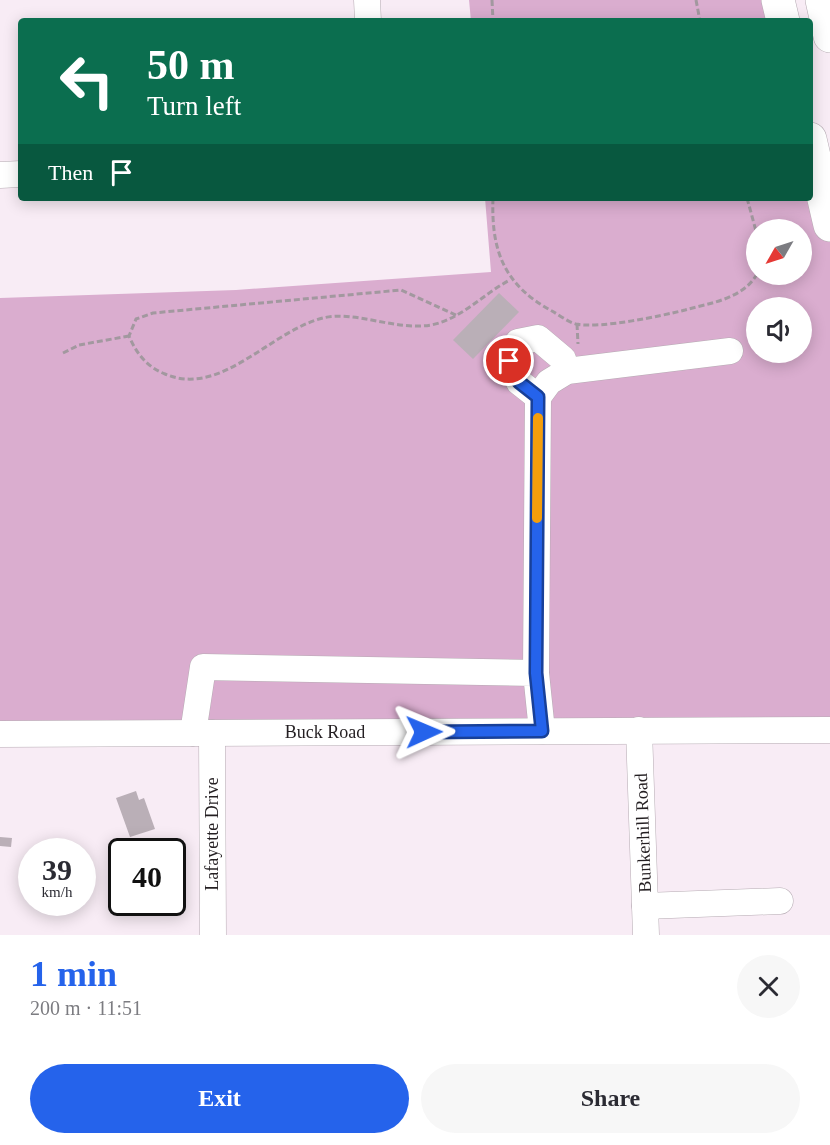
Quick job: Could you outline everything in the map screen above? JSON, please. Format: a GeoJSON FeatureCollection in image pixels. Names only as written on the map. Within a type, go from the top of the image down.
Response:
{"type":"FeatureCollection","features":[{"type":"Feature","properties":{"kind":"highway"},"geometry":{"type":"LineString","coordinates":[[778,0],[782,18]]}},
{"type":"Feature","properties":{"kind":"highway"},"geometry":{"type":"LineString","coordinates":[[822,0],[830,36]]}},
{"type":"Feature","properties":{"kind":"highway"},"geometry":{"type":"LineString","coordinates":[[813,152],[830,225]]}},
{"type":"Feature","properties":{"kind":"street"},"geometry":{"type":"LineString","coordinates":[[367,0],[368,18]]}},
{"type":"Feature","properties":{"kind":"street"},"geometry":{"type":"LineString","coordinates":[[0,175],[18,174]]}},
{"type":"Feature","properties":{"kind":"street"},"geometry":{"type":"LineString","coordinates":[[538,397],[519,382],[509,361],[518,342],[538,338],[563,360],[567,371]]}},
{"type":"Feature","properties":{"kind":"street"},"geometry":{"type":"LineString","coordinates":[[542,731],[536,673],[538,397],[549,382],[567,371],[730,351]]}},
{"type":"Feature","properties":{"kind":"street","name":"Lafayette Drive"},"geometry":{"type":"LineString","coordinates":[[213,935],[202,733],[203,666],[536,673]]}},
{"type":"Feature","properties":{"kind":"street","name":"Bunkerhill Road"},"geometry":{"type":"LineString","coordinates":[[639,730],[646,935]]}},
{"type":"Feature","properties":{"kind":"street","name":"Buck Road"},"geometry":{"type":"LineString","coordinates":[[0,734],[830,730]]}},
{"type":"Feature","properties":{"kind":"street"},"geometry":{"type":"LineString","coordinates":[[645,906],[780,901]]}},
{"type":"Feature","properties":{"kind":"path"},"geometry":{"type":"LineString","coordinates":[[492,0],[493,18]]}},
{"type":"Feature","properties":{"kind":"path"},"geometry":{"type":"LineString","coordinates":[[696,0],[699,18]]}},
{"type":"Feature","properties":{"kind":"path"},"geometry":{"type":"LineString","coordinates":[[493,201],[498,254],[510,280],[529,299],[577,324],[659,317],[717,302],[748,285]]}},
{"type":"Feature","properties":{"kind":"path"},"geometry":{"type":"LineString","coordinates":[[748,201],[753,219]]}},
{"type":"Feature","properties":{"kind":"path"},"geometry":{"type":"LineString","coordinates":[[456,315],[412,293],[401,290],[153,313],[136,319],[129,336],[135,350],[158,371],[187,380],[204,379],[221,373],[299,326],[326,317],[342,316],[395,325],[433,325],[456,315],[510,280]]}},
{"type":"Feature","properties":{"kind":"path"},"geometry":{"type":"LineString","coordinates":[[63,353],[79,345],[129,336]]}},
{"type":"Feature","properties":{"kind":"shaded area"},"geometry":{"type":"Polygon","coordinates":[[[469,0],[778,0],[782,18],[471,18],[469,0]]]}},
{"type":"Feature","properties":{"kind":"shaded area"},"geometry":{"type":"Polygon","coordinates":[[[485,201],[812,201],[830,225],[830,729],[0,734],[0,298],[236,290],[491,272],[485,201]]]}},
{"type":"Feature","properties":{"kind":"building"},"geometry":{"type":"Polygon","coordinates":[[[499,293],[519,312],[473,359],[453,340],[499,293]]]}},
{"type":"Feature","properties":{"kind":"building"},"geometry":{"type":"Polygon","coordinates":[[[136,791],[139,800],[144,798],[155,829],[130,837],[116,798],[136,791]]]}},
{"type":"Feature","properties":{"kind":"building"},"geometry":{"type":"Polygon","coordinates":[[[0,837],[12,838],[11,847],[0,846],[0,837]]]}},
{"type":"Feature","properties":{"kind":"slow traffic"},"geometry":{"type":"LineString","coordinates":[[537,518],[538,418]]}},
{"type":"Feature","properties":{"kind":"route"},"geometry":{"type":"LineString","coordinates":[[424,732],[542,731],[536,673],[538,397],[519,382],[509,361]]}}]}
